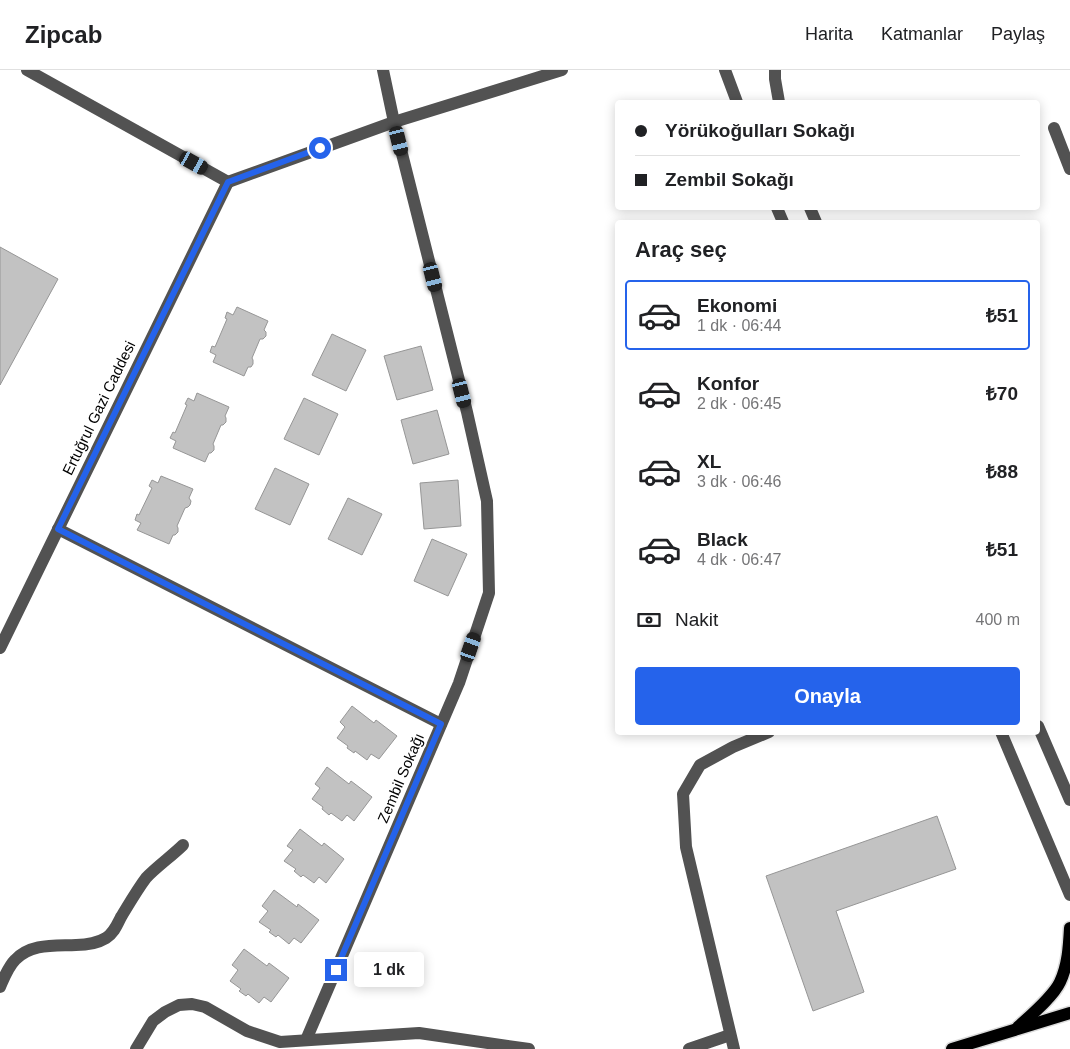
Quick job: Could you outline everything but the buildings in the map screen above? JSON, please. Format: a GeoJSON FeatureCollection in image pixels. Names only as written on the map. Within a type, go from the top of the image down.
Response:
{"type":"FeatureCollection","features":[{"type":"Feature","properties":{"kind":"main road"},"geometry":{"type":"LineString","coordinates":[[1015,1030],[1045,1002],[1060,982],[1068,953],[1070,928]]}},
{"type":"Feature","properties":{"kind":"main road"},"geometry":{"type":"LineString","coordinates":[[952,1049],[1070,1013]]}},
{"type":"Feature","properties":{"kind":"street"},"geometry":{"type":"LineString","coordinates":[[27,70],[228,182],[394,122],[562,70]]}},
{"type":"Feature","properties":{"kind":"street","name":"Zembil Sokağı"},"geometry":{"type":"LineString","coordinates":[[306,1040],[459,683],[489,593],[487,501],[467,412],[394,122],[383,70]]}},
{"type":"Feature","properties":{"kind":"street"},"geometry":{"type":"LineString","coordinates":[[725,70],[736,100]]}},
{"type":"Feature","properties":{"kind":"street"},"geometry":{"type":"LineString","coordinates":[[775,74],[779,100]]}},
{"type":"Feature","properties":{"kind":"street"},"geometry":{"type":"LineString","coordinates":[[1054,128],[1070,169]]}},
{"type":"Feature","properties":{"kind":"street","name":"Ertuğrul Gazi Caddesi"},"geometry":{"type":"LineString","coordinates":[[0,648],[228,182]]}},
{"type":"Feature","properties":{"kind":"street"},"geometry":{"type":"LineString","coordinates":[[58,529],[441,724]]}},
{"type":"Feature","properties":{"kind":"street"},"geometry":{"type":"LineString","coordinates":[[1040,731],[1070,800]]}},
{"type":"Feature","properties":{"kind":"street"},"geometry":{"type":"LineString","coordinates":[[734,1049],[686,847],[683,794],[700,765],[733,747],[762,735]]}},
{"type":"Feature","properties":{"kind":"street"},"geometry":{"type":"LineString","coordinates":[[1002,735],[1070,895]]}},
{"type":"Feature","properties":{"kind":"street"},"geometry":{"type":"LineString","coordinates":[[0,987],[8,970],[24,952],[47,946],[88,945],[108,937],[116,929],[120,919],[147,878],[184,845]]}},
{"type":"Feature","properties":{"kind":"street"},"geometry":{"type":"LineString","coordinates":[[136,1049],[153,1020],[179,1005],[192,1004],[205,1007],[247,1031],[280,1042],[419,1034],[529,1049]]}},
{"type":"Feature","properties":{"kind":"street"},"geometry":{"type":"LineString","coordinates":[[689,1049],[730,1035]]}},
{"type":"Feature","properties":{"kind":"route"},"geometry":{"type":"LineString","coordinates":[[320,148],[228,182],[58,529],[441,724],[336,970]]}}]}
